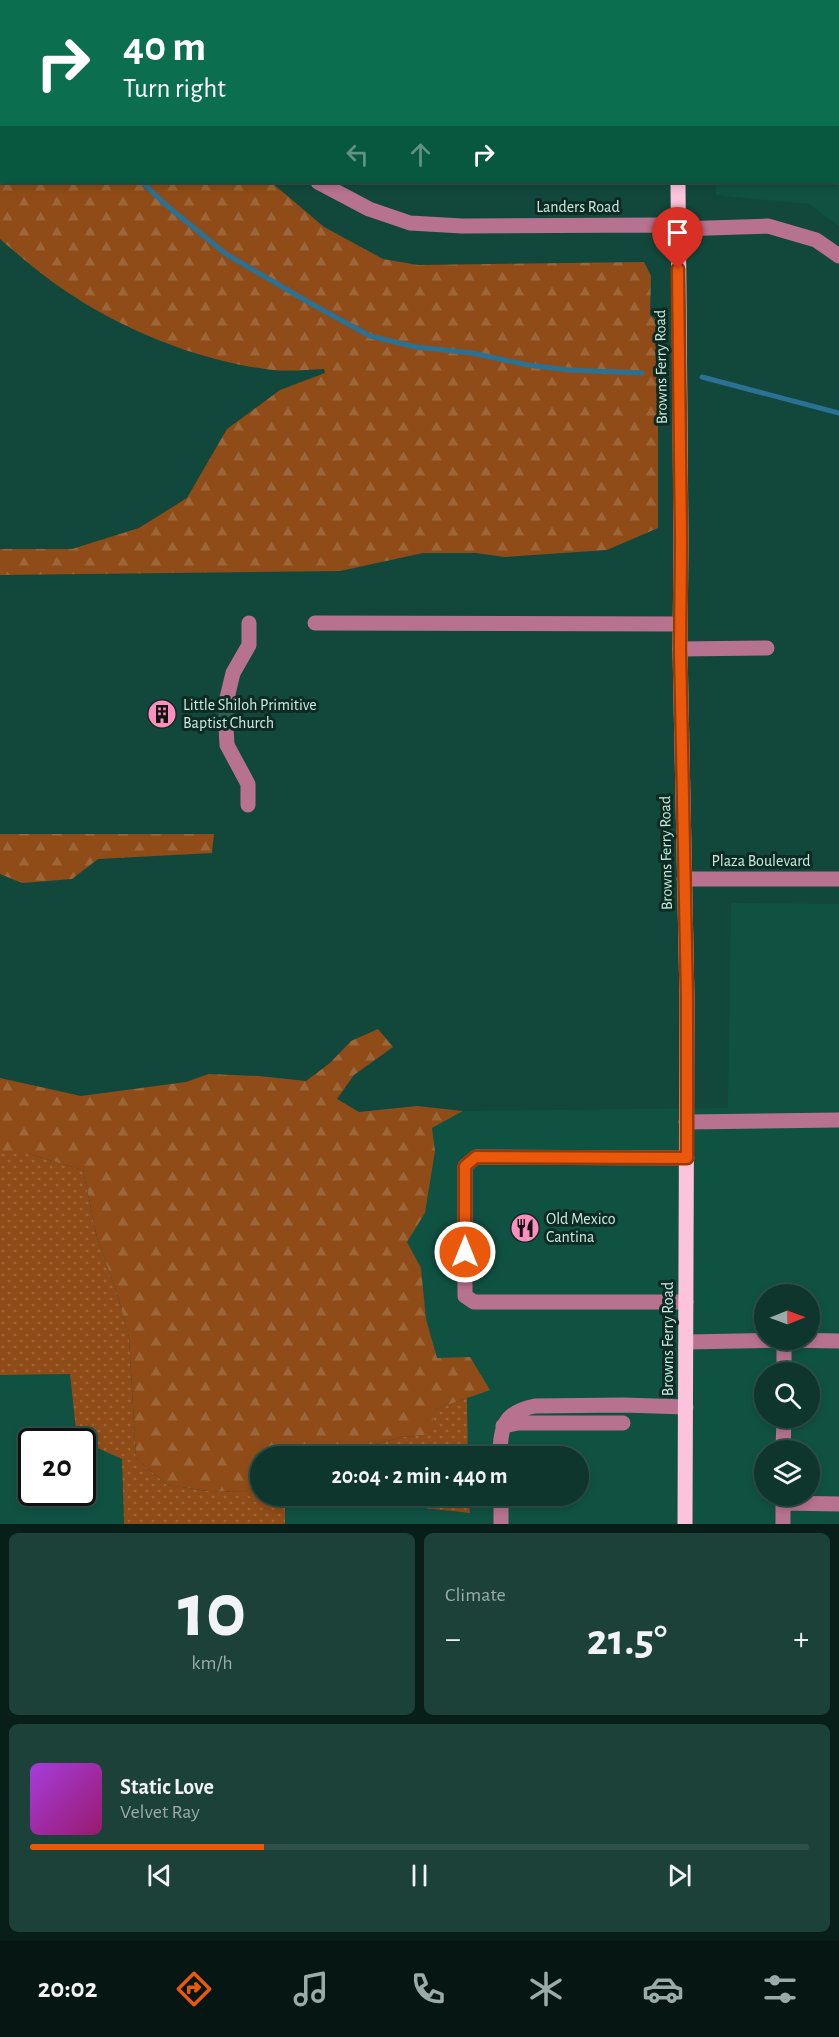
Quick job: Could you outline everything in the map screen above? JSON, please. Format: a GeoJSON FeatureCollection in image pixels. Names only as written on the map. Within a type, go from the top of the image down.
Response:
{"type":"FeatureCollection","features":[{"type":"Feature","properties":{"kind":"main road","name":"Browns Ferry Road"},"geometry":{"type":"LineString","coordinates":[[678,183],[680,649],[687,999],[687,1342],[684,1524]]}},
{"type":"Feature","properties":{"kind":"street","name":"Landers Road"},"geometry":{"type":"LineString","coordinates":[[320,183],[369,209],[411,223],[462,226],[658,225],[678,229],[768,226],[816,240],[839,256]]}},
{"type":"Feature","properties":{"kind":"street"},"geometry":{"type":"LineString","coordinates":[[226,702],[233,673],[249,645],[249,623]]}},
{"type":"Feature","properties":{"kind":"street"},"geometry":{"type":"LineString","coordinates":[[315,623],[680,624]]}},
{"type":"Feature","properties":{"kind":"street"},"geometry":{"type":"LineString","coordinates":[[680,649],[767,648]]}},
{"type":"Feature","properties":{"kind":"street"},"geometry":{"type":"LineString","coordinates":[[226,727],[227,745],[248,784],[248,805]]}},
{"type":"Feature","properties":{"kind":"street","name":"Plaza Boulevard"},"geometry":{"type":"LineString","coordinates":[[684,879],[839,879]]}},
{"type":"Feature","properties":{"kind":"street"},"geometry":{"type":"LineString","coordinates":[[686,1122],[839,1120]]}},
{"type":"Feature","properties":{"kind":"street"},"geometry":{"type":"LineString","coordinates":[[686,1302],[474,1302],[465,1296],[465,1166],[476,1157],[687,1158]]}},
{"type":"Feature","properties":{"kind":"street"},"geometry":{"type":"LineString","coordinates":[[687,1342],[754,1341]]}},
{"type":"Feature","properties":{"kind":"street"},"geometry":{"type":"LineString","coordinates":[[820,1341],[839,1341]]}},
{"type":"Feature","properties":{"kind":"street"},"geometry":{"type":"LineString","coordinates":[[501,1446],[503,1426],[510,1416],[521,1409],[623,1405],[686,1407]]}},
{"type":"Feature","properties":{"kind":"street"},"geometry":{"type":"LineString","coordinates":[[503,1426],[518,1422],[623,1424]]}},
{"type":"Feature","properties":{"kind":"street"},"geometry":{"type":"LineString","coordinates":[[820,1502],[839,1504]]}},
{"type":"Feature","properties":{"kind":"street"},"geometry":{"type":"LineString","coordinates":[[501,1506],[501,1524]]}},
{"type":"Feature","properties":{"kind":"street"},"geometry":{"type":"LineString","coordinates":[[783,1506],[783,1524]]}},
{"type":"Feature","properties":{"kind":"shaded area"},"geometry":{"type":"Polygon","coordinates":[[[716,183],[839,183],[839,226],[809,204],[716,195],[716,183]]]}},
{"type":"Feature","properties":{"kind":"shaded area"},"geometry":{"type":"Polygon","coordinates":[[[731,903],[839,904],[839,1524],[285,1524],[285,1506],[405,1506],[469,1513],[469,1506],[589,1506],[589,1446],[468,1446],[467,1398],[489,1390],[437,1358],[426,1319],[421,1268],[406,1242],[425,1213],[435,1151],[432,1128],[463,1111],[728,1108],[731,903]]]}},
{"type":"Feature","properties":{"kind":"shaded area"},"geometry":{"type":"Polygon","coordinates":[[[70,1374],[76,1428],[18,1428],[18,1506],[96,1506],[96,1448],[122,1459],[124,1524],[0,1524],[0,1375],[70,1374]]]}},
{"type":"Feature","properties":{"kind":"green space"},"geometry":{"type":"Polygon","coordinates":[[[0,183],[272,183],[324,227],[383,259],[418,265],[644,262],[651,276],[650,315],[658,322],[658,528],[607,550],[505,557],[476,553],[423,553],[340,571],[0,575],[0,549],[72,549],[139,528],[187,498],[227,429],[280,390],[325,373],[324,369],[265,369],[208,357],[179,348],[122,324],[70,294],[0,239],[0,183]]]}},
{"type":"Feature","properties":{"kind":"green space"},"geometry":{"type":"Polygon","coordinates":[[[0,834],[214,834],[212,853],[98,859],[72,879],[22,883],[0,874],[0,834]]]}},
{"type":"Feature","properties":{"kind":"green space"},"geometry":{"type":"Polygon","coordinates":[[[378,1029],[393,1047],[354,1075],[337,1099],[359,1112],[417,1106],[463,1111],[432,1128],[435,1151],[425,1213],[407,1242],[421,1268],[426,1319],[437,1358],[470,1357],[490,1390],[436,1409],[428,1435],[402,1437],[368,1446],[250,1446],[250,1489],[245,1492],[208,1491],[167,1485],[136,1458],[129,1337],[116,1290],[97,1238],[83,1170],[29,1154],[0,1154],[0,1078],[81,1096],[186,1082],[209,1074],[306,1081],[330,1063],[351,1041],[378,1029]]]}},
{"type":"Feature","properties":{"kind":"green space"},"geometry":{"type":"Polygon","coordinates":[[[0,1154],[29,1154],[83,1170],[97,1238],[116,1290],[129,1337],[136,1458],[167,1485],[208,1491],[245,1492],[250,1489],[250,1506],[285,1506],[285,1524],[124,1524],[122,1459],[96,1447],[96,1428],[76,1428],[70,1374],[0,1375],[0,1154]]]}},
{"type":"Feature","properties":{"kind":"green space"},"geometry":{"type":"Polygon","coordinates":[[[467,1398],[468,1446],[368,1446],[402,1437],[427,1435],[436,1409],[467,1398]]]}},
{"type":"Feature","properties":{"kind":"green space"},"geometry":{"type":"Polygon","coordinates":[[[405,1506],[470,1506],[470,1513],[405,1506]]]}},
{"type":"Feature","properties":{"kind":"waterway"},"geometry":{"type":"LineString","coordinates":[[143,183],[226,254],[370,336],[416,347],[472,353],[528,365],[569,370],[642,373]]}},
{"type":"Feature","properties":{"kind":"waterway"},"geometry":{"type":"LineString","coordinates":[[702,377],[839,413]]}},
{"type":"Feature","properties":{"kind":"tunnel"},"geometry":{"type":"LineString","coordinates":[[226,702],[226,727]]}},
{"type":"Feature","properties":{"kind":"place","name":"Little Shiloh Primitive Baptist Church"},"geometry":{"type":"Point","coordinates":[162,714]}},
{"type":"Feature","properties":{"kind":"place","name":"Old Mexico Cantina"},"geometry":{"type":"Point","coordinates":[525,1228]}},
{"type":"Feature","properties":{"kind":"route"},"geometry":{"type":"LineString","coordinates":[[465,1252],[465,1166],[476,1157],[687,1158],[687,999],[680,649],[678,269]]}}]}
